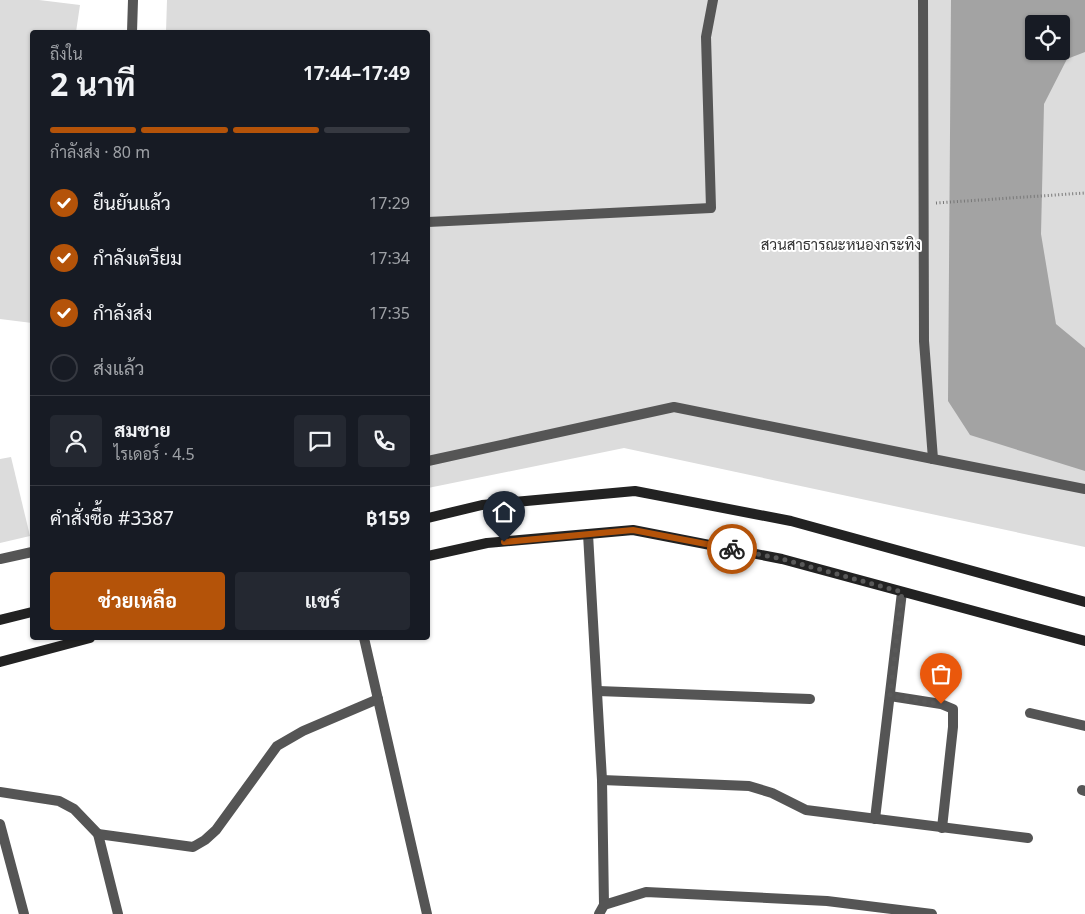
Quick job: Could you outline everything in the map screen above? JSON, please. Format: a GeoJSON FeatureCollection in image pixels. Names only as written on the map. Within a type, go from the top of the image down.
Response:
{"type":"FeatureCollection","features":[{"type":"Feature","properties":{"kind":"main road"},"geometry":{"type":"LineString","coordinates":[[430,518],[482,506],[635,492],[791,521],[1085,602]]}},
{"type":"Feature","properties":{"kind":"main road"},"geometry":{"type":"LineString","coordinates":[[430,556],[487,543],[633,530],[782,559],[1085,641]]}},
{"type":"Feature","properties":{"kind":"main road"},"geometry":{"type":"LineString","coordinates":[[0,620],[30,612]]}},
{"type":"Feature","properties":{"kind":"main road"},"geometry":{"type":"LineString","coordinates":[[0,662],[82,640]]}},
{"type":"Feature","properties":{"kind":"street"},"geometry":{"type":"LineString","coordinates":[[132,30],[133,0]]}},
{"type":"Feature","properties":{"kind":"street"},"geometry":{"type":"LineString","coordinates":[[430,222],[711,208],[706,37],[713,0]]}},
{"type":"Feature","properties":{"kind":"street"},"geometry":{"type":"LineString","coordinates":[[923,0],[924,341],[933,458]]}},
{"type":"Feature","properties":{"kind":"street"},"geometry":{"type":"LineString","coordinates":[[430,461],[674,407],[1085,489]]}},
{"type":"Feature","properties":{"kind":"street"},"geometry":{"type":"LineString","coordinates":[[588,534],[602,780],[601,910],[646,892],[827,901],[852,909],[932,914]]}},
{"type":"Feature","properties":{"kind":"street"},"geometry":{"type":"LineString","coordinates":[[0,559],[30,552]]}},
{"type":"Feature","properties":{"kind":"street"},"geometry":{"type":"LineString","coordinates":[[875,819],[902,592]]}},
{"type":"Feature","properties":{"kind":"street"},"geometry":{"type":"LineString","coordinates":[[364,640],[427,914]]}},
{"type":"Feature","properties":{"kind":"street"},"geometry":{"type":"LineString","coordinates":[[598,691],[810,700]]}},
{"type":"Feature","properties":{"kind":"street"},"geometry":{"type":"LineString","coordinates":[[890,696],[941,704],[953,709],[953,727],[942,828]]}},
{"type":"Feature","properties":{"kind":"street"},"geometry":{"type":"LineString","coordinates":[[98,834],[193,847],[205,840],[216,830],[277,746],[303,731],[378,698]]}},
{"type":"Feature","properties":{"kind":"street"},"geometry":{"type":"LineString","coordinates":[[1030,713],[1085,726]]}},
{"type":"Feature","properties":{"kind":"street"},"geometry":{"type":"LineString","coordinates":[[602,780],[750,786],[772,793],[806,810],[1028,838]]}},
{"type":"Feature","properties":{"kind":"street"},"geometry":{"type":"LineString","coordinates":[[0,792],[59,801],[74,809],[98,834],[118,914]]}},
{"type":"Feature","properties":{"kind":"street"},"geometry":{"type":"LineString","coordinates":[[0,824],[24,914]]}},
{"type":"Feature","properties":{"kind":"path"},"geometry":{"type":"LineString","coordinates":[[923,204],[1085,193]]}},
{"type":"Feature","properties":{"kind":"green space"},"geometry":{"type":"Polygon","coordinates":[[[0,0],[39,0],[80,5],[76,30],[30,30],[30,323],[0,319],[0,0]]]}},
{"type":"Feature","properties":{"kind":"green space","name":"สวนสาธารณะหนองกระทิง"},"geometry":{"type":"Polygon","coordinates":[[[167,0],[1085,0],[1085,547],[624,448],[430,488],[430,30],[166,30],[167,0]]]}},
{"type":"Feature","properties":{"kind":"green space"},"geometry":{"type":"Polygon","coordinates":[[[11,457],[30,536],[0,543],[0,459],[11,457]]]}},
{"type":"Feature","properties":{"kind":"shaded area"},"geometry":{"type":"Polygon","coordinates":[[[951,0],[1085,0],[1085,52],[1070,58],[1070,15],[1025,15],[1025,60],[1066,60],[1044,104],[1041,234],[1056,324],[1085,348],[1085,471],[970,435],[948,401],[951,0]]]}},
{"type":"Feature","properties":{"kind":"way so far"},"geometry":{"type":"LineString","coordinates":[[732,549],[782,559],[902,592],[890,696],[941,704]]}},
{"type":"Feature","properties":{"kind":"route"},"geometry":{"type":"LineString","coordinates":[[504,542],[633,530],[732,549]]}}]}
